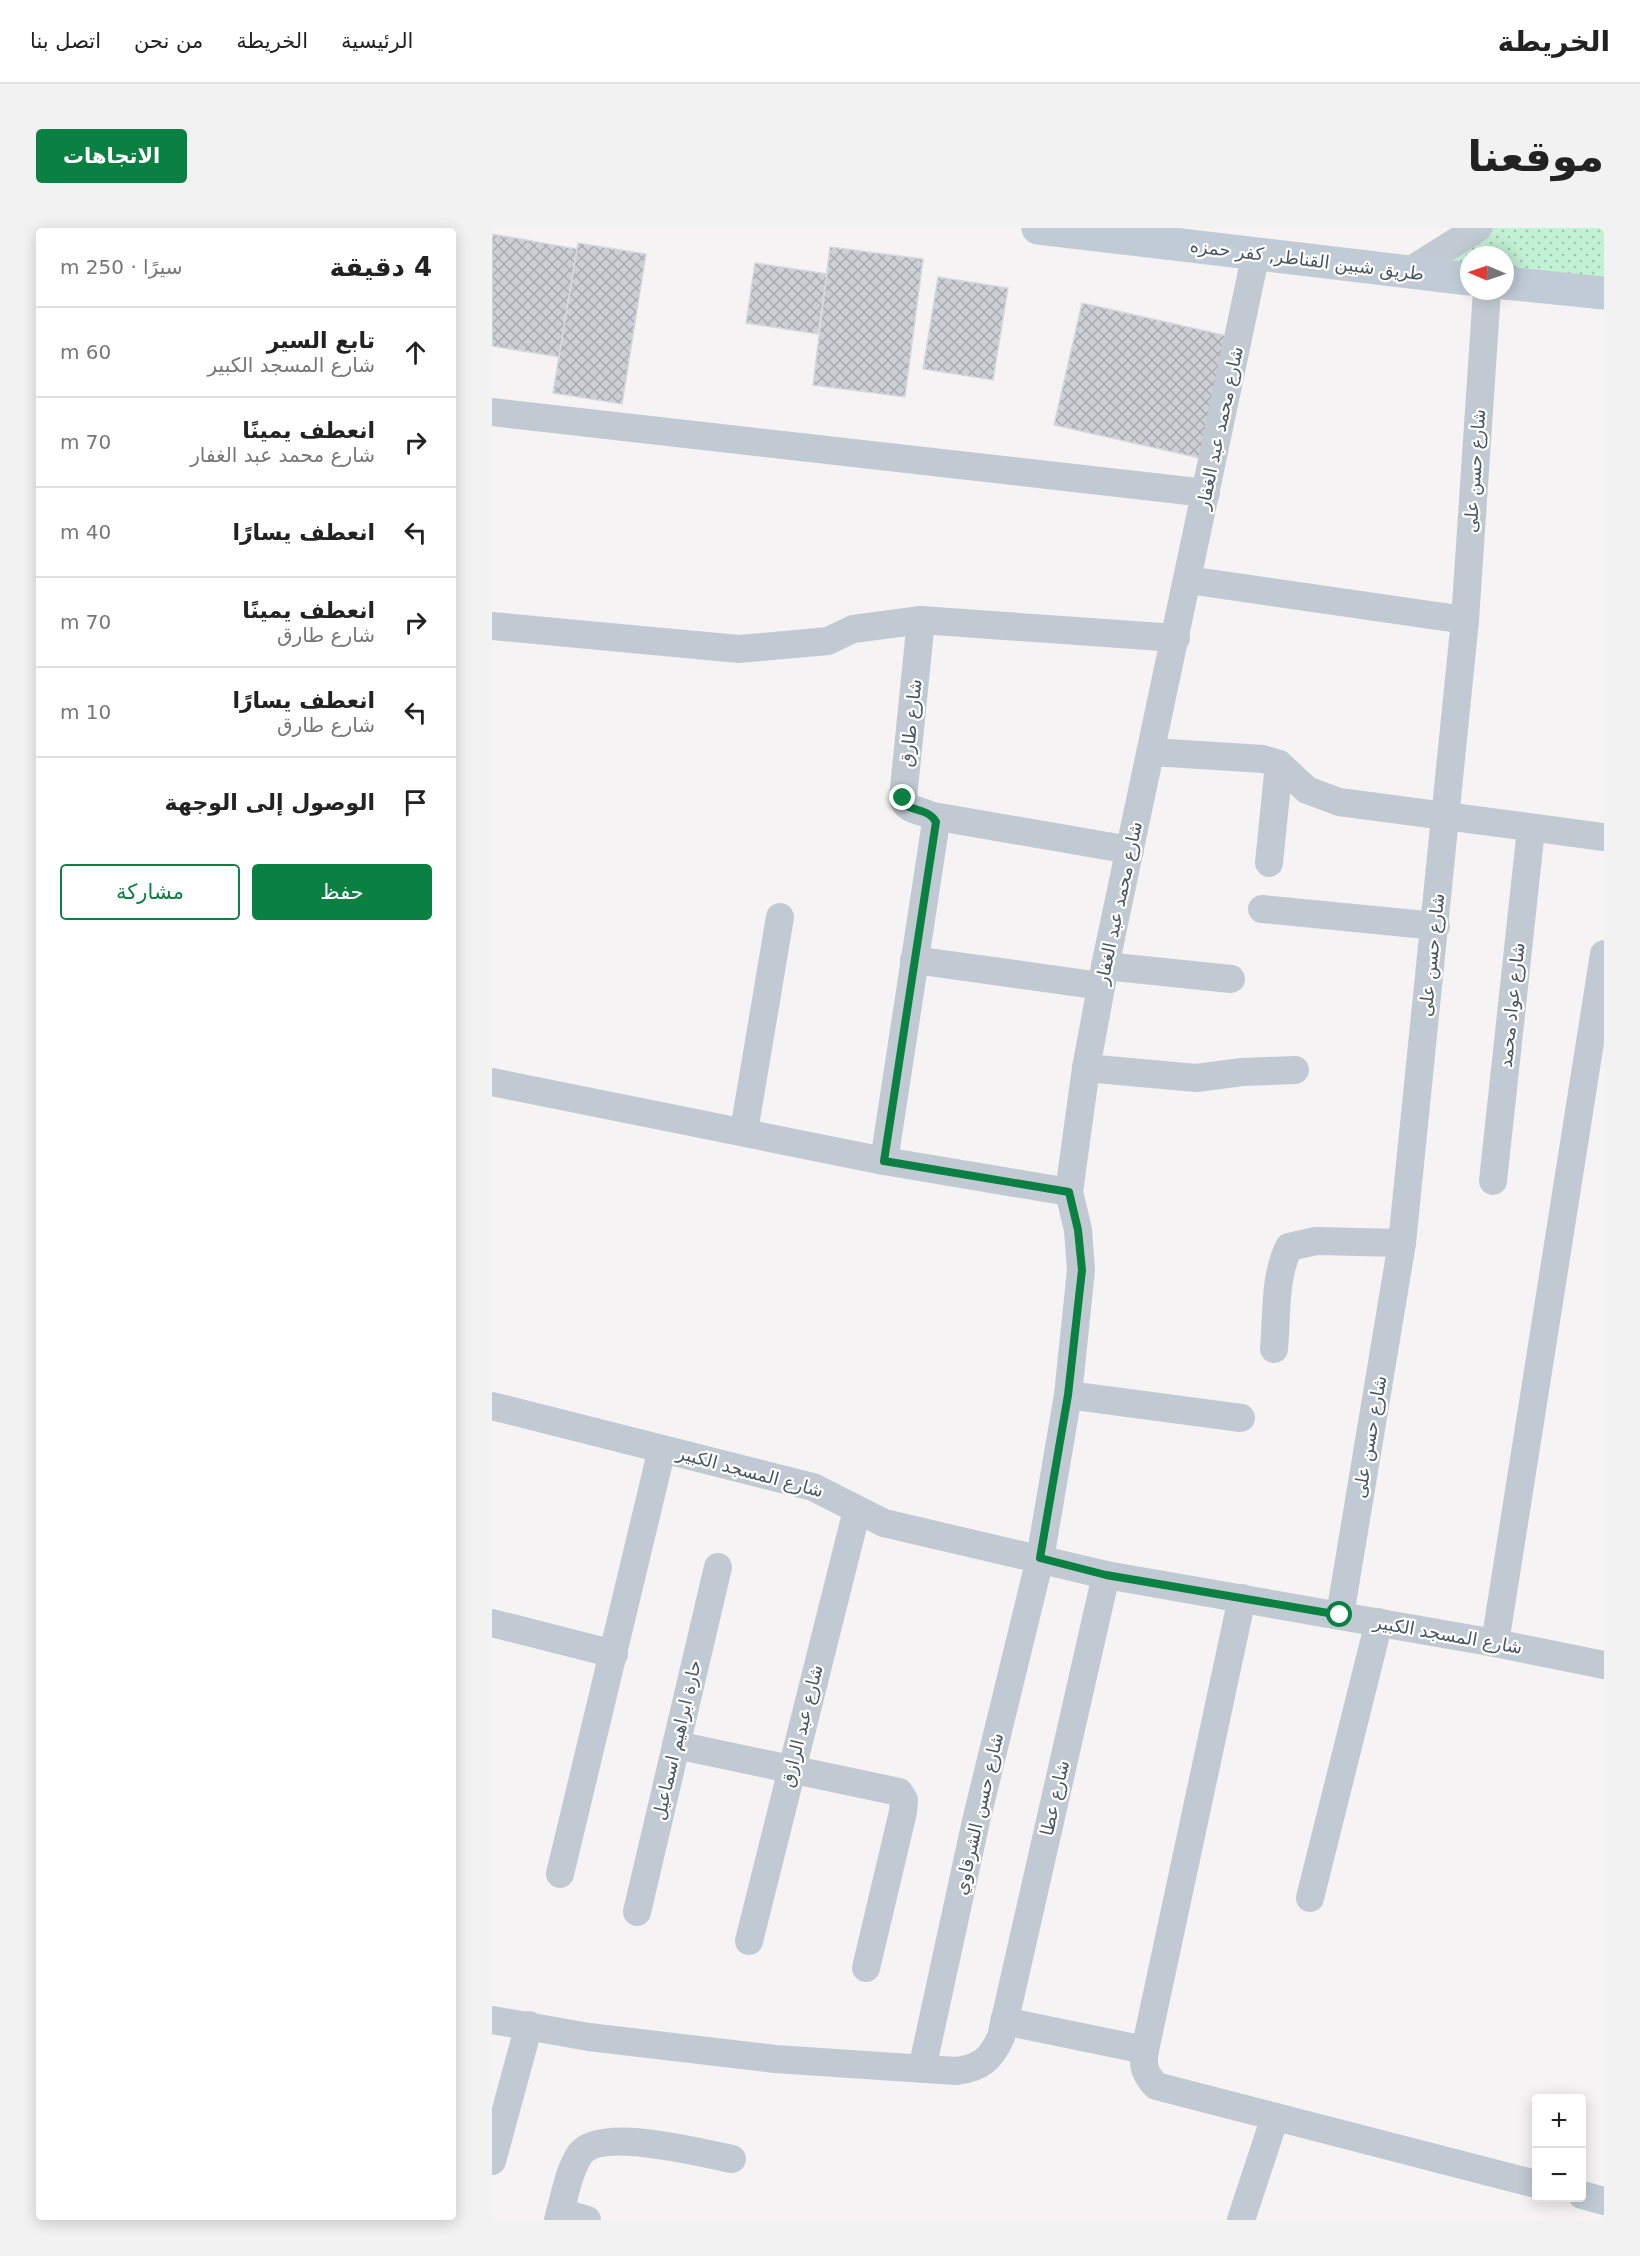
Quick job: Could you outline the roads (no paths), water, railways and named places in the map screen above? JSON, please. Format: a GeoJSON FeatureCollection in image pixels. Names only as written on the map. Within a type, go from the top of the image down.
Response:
{"type":"FeatureCollection","features":[{"type":"Feature","properties":{"kind":"main road","name":"طريق شبين القناطر, كفر حمزه"},"geometry":{"type":"LineString","coordinates":[[1038,228],[1460,278]]}},
{"type":"Feature","properties":{"kind":"main road"},"geometry":{"type":"LineString","coordinates":[[1514,284],[1604,293]]}},
{"type":"Feature","properties":{"kind":"street"},"geometry":{"type":"LineString","coordinates":[[1408,272],[1478,228]]}},
{"type":"Feature","properties":{"kind":"street","name":"شارع محمد عبد الغفار"},"geometry":{"type":"LineString","coordinates":[[1040,1558],[1068,1395],[1082,1270],[1078,1230],[1069,1192],[1086,1068],[1103,976],[1256,253]]}},
{"type":"Feature","properties":{"kind":"street","name":"شارع حسن على"},"geometry":{"type":"LineString","coordinates":[[1340,1615],[1402,1244],[1466,620],[1486,300]]}},
{"type":"Feature","properties":{"kind":"street"},"geometry":{"type":"LineString","coordinates":[[492,412],[1206,493]]}},
{"type":"Feature","properties":{"kind":"street"},"geometry":{"type":"LineString","coordinates":[[1188,580],[1466,620]]}},
{"type":"Feature","properties":{"kind":"street"},"geometry":{"type":"LineString","coordinates":[[492,626],[739,649],[828,641],[853,629],[921,620],[1176,638]]}},
{"type":"Feature","properties":{"kind":"street","name":"شارع طارق"},"geometry":{"type":"LineString","coordinates":[[921,620],[904,804],[910,809],[933,816],[1130,850]]}},
{"type":"Feature","properties":{"kind":"street"},"geometry":{"type":"LineString","coordinates":[[1152,752],[1263,759],[1279,764],[1307,790],[1339,802],[1604,837]]}},
{"type":"Feature","properties":{"kind":"street"},"geometry":{"type":"LineString","coordinates":[[1269,863],[1279,764]]}},
{"type":"Feature","properties":{"kind":"street"},"geometry":{"type":"LineString","coordinates":[[884,1161],[935,829],[933,816]]}},
{"type":"Feature","properties":{"kind":"street","name":"شارع عواد محمد"},"geometry":{"type":"LineString","coordinates":[[1493,1181],[1531,829]]}},
{"type":"Feature","properties":{"kind":"street"},"geometry":{"type":"LineString","coordinates":[[1262,909],[1436,926]]}},
{"type":"Feature","properties":{"kind":"street"},"geometry":{"type":"LineString","coordinates":[[744,1131],[780,917]]}},
{"type":"Feature","properties":{"kind":"street"},"geometry":{"type":"LineString","coordinates":[[1495,1643],[1604,954]]}},
{"type":"Feature","properties":{"kind":"street"},"geometry":{"type":"LineString","coordinates":[[914,960],[1103,976],[1232,979]]}},
{"type":"Feature","properties":{"kind":"street"},"geometry":{"type":"LineString","coordinates":[[1086,1068],[1196,1078],[1242,1072],[1295,1070]]}},
{"type":"Feature","properties":{"kind":"street"},"geometry":{"type":"LineString","coordinates":[[492,1082],[884,1161],[1069,1192]]}},
{"type":"Feature","properties":{"kind":"street"},"geometry":{"type":"LineString","coordinates":[[1274,1349],[1280,1273],[1289,1247],[1316,1241],[1402,1244]]}},
{"type":"Feature","properties":{"kind":"street"},"geometry":{"type":"LineString","coordinates":[[1068,1395],[1241,1418]]}},
{"type":"Feature","properties":{"kind":"street","name":"شارع المسجد الكبير"},"geometry":{"type":"LineString","coordinates":[[492,1406],[813,1487],[884,1524],[1106,1575],[1379,1622],[1604,1665]]}},
{"type":"Feature","properties":{"kind":"street"},"geometry":{"type":"LineString","coordinates":[[560,1874],[662,1449]]}},
{"type":"Feature","properties":{"kind":"street","name":"شارع عبد الرازق"},"geometry":{"type":"LineString","coordinates":[[749,1941],[857,1510]]}},
{"type":"Feature","properties":{"kind":"street","name":"شارع حسن الشرقاوي"},"geometry":{"type":"LineString","coordinates":[[922,2070],[976,1821],[1040,1558]]}},
{"type":"Feature","properties":{"kind":"street","name":"حارة ابراهيم اسماعيل"},"geometry":{"type":"LineString","coordinates":[[637,1912],[718,1567]]}},
{"type":"Feature","properties":{"kind":"street","name":"شارع عطا"},"geometry":{"type":"LineString","coordinates":[[492,2020],[589,2037],[776,2059],[922,2070],[974,2069],[991,2058],[1004,2021],[1106,1575]]}},
{"type":"Feature","properties":{"kind":"street"},"geometry":{"type":"LineString","coordinates":[[1242,1598],[1145,2050],[1143,2060],[1146,2075],[1156,2086],[1532,2183]]}},
{"type":"Feature","properties":{"kind":"street"},"geometry":{"type":"LineString","coordinates":[[1310,1898],[1379,1622]]}},
{"type":"Feature","properties":{"kind":"street"},"geometry":{"type":"LineString","coordinates":[[492,1623],[614,1654]]}},
{"type":"Feature","properties":{"kind":"street"},"geometry":{"type":"LineString","coordinates":[[676,1745],[899,1792],[904,1800],[866,1968]]}},
{"type":"Feature","properties":{"kind":"street"},"geometry":{"type":"LineString","coordinates":[[1004,2021],[1145,2050]]}},
{"type":"Feature","properties":{"kind":"street"},"geometry":{"type":"LineString","coordinates":[[492,2161],[530,2025]]}},
{"type":"Feature","properties":{"kind":"street"},"geometry":{"type":"LineString","coordinates":[[1240,2220],[1275,2117]]}},
{"type":"Feature","properties":{"kind":"street"},"geometry":{"type":"LineString","coordinates":[[587,2220],[559,2216],[574,2167],[581,2154],[590,2145],[618,2140],[732,2158]]}},
{"type":"Feature","properties":{"kind":"street"},"geometry":{"type":"LineString","coordinates":[[1586,2196],[1604,2201]]}}]}
